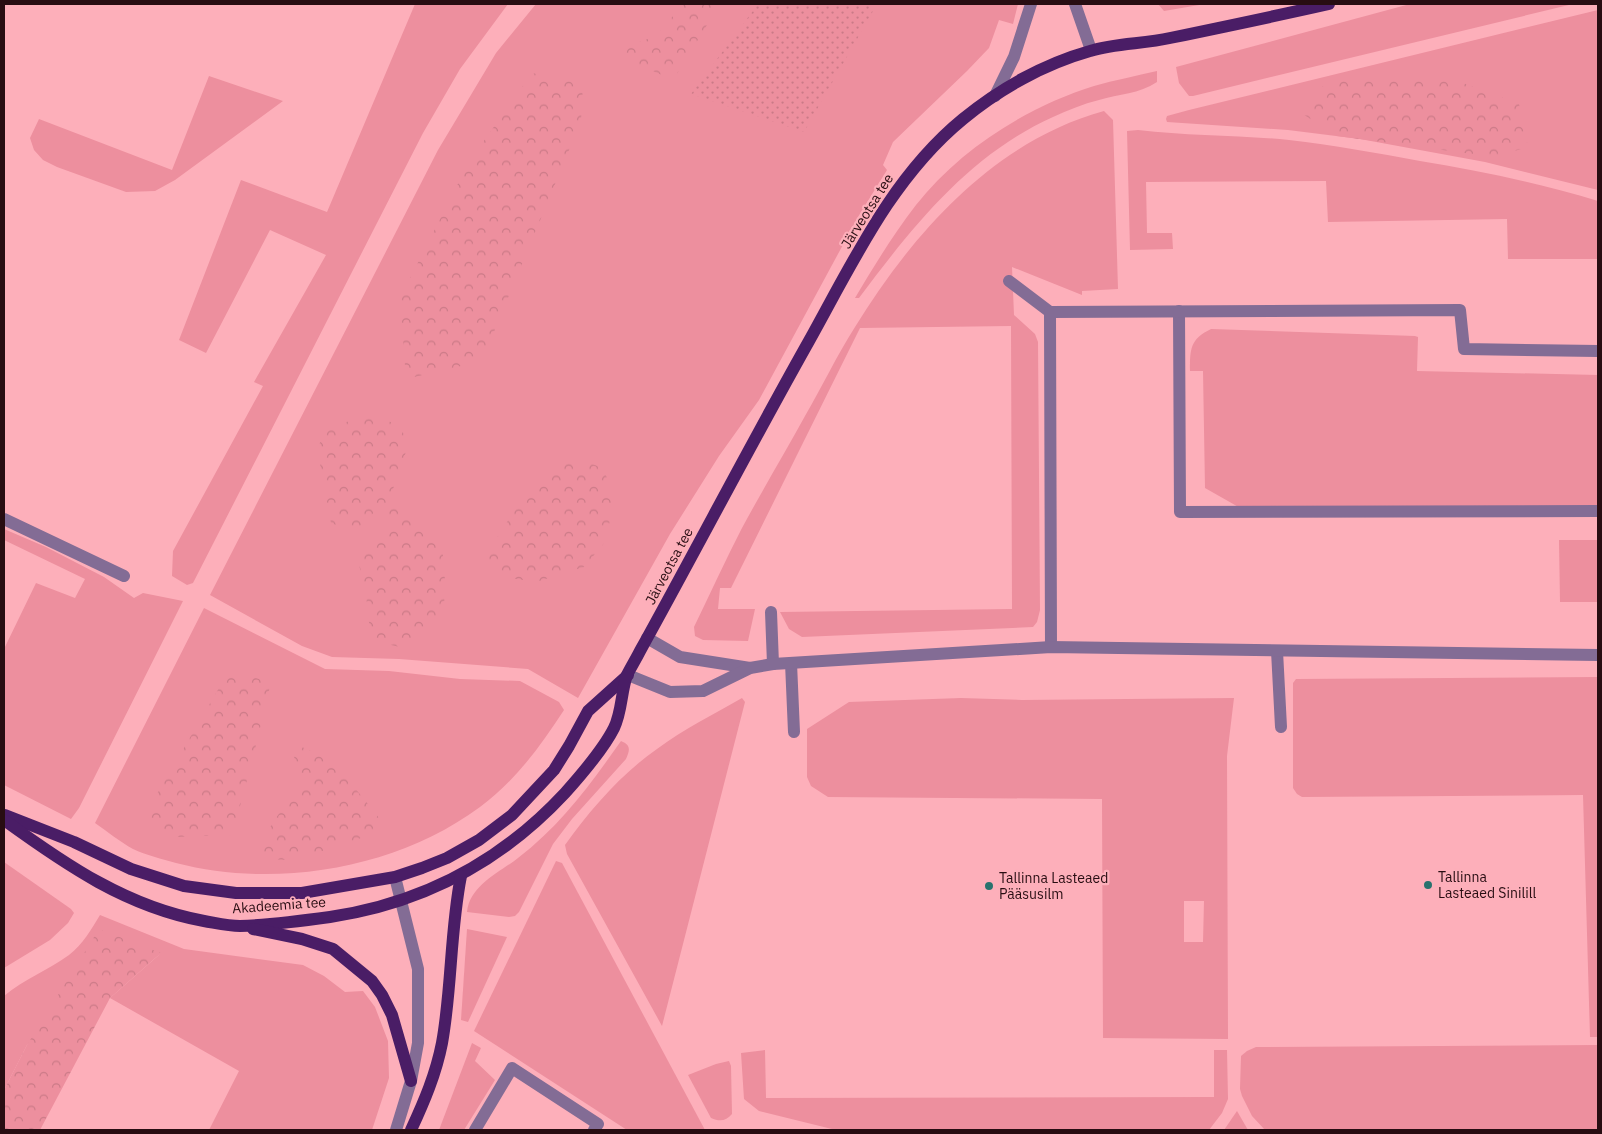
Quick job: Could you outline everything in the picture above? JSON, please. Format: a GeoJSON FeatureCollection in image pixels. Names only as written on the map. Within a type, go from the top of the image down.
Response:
{"type":"FeatureCollection","features":[{"type":"Feature","properties":{"kind":"main road","name":"Järveotsa tee"},"geometry":{"type":"LineString","coordinates":[[402,901],[461,876],[511,843],[543,816],[584,772],[615,726],[628,675],[744,458],[871,229],[898,187],[928,151],[962,120],[994,96],[1040,70],[1091,50],[1161,40],[1329,4]]}},
{"type":"Feature","properties":{"kind":"main road","name":"Järveotsa tee"},"geometry":{"type":"LineString","coordinates":[[396,877],[447,858],[479,840],[512,815],[554,770],[588,711],[628,675]]}},
{"type":"Feature","properties":{"kind":"main road","name":"Akadeemia tee"},"geometry":{"type":"LineString","coordinates":[[4,815],[74,842],[132,870],[184,886],[236,893],[302,893],[396,877]]}},
{"type":"Feature","properties":{"kind":"main road","name":"Akadeemia tee"},"geometry":{"type":"LineString","coordinates":[[4,820],[54,857],[121,895],[180,916],[236,926],[329,917],[402,901]]}},
{"type":"Feature","properties":{"kind":"main road"},"geometry":{"type":"LineString","coordinates":[[411,1130],[433,1079],[442,1043],[456,903],[461,876]]}},
{"type":"Feature","properties":{"kind":"main road"},"geometry":{"type":"LineString","coordinates":[[236,926],[302,939],[333,949],[359,969],[372,981],[382,995],[392,1015],[411,1081]]}},
{"type":"Feature","properties":{"kind":"street"},"geometry":{"type":"LineString","coordinates":[[994,96],[1014,57],[1031,4]]}},
{"type":"Feature","properties":{"kind":"street"},"geometry":{"type":"LineString","coordinates":[[1074,4],[1091,50]]}},
{"type":"Feature","properties":{"kind":"street"},"geometry":{"type":"LineString","coordinates":[[1009,281],[1050,312],[1460,310],[1464,349],[1598,351]]}},
{"type":"Feature","properties":{"kind":"street"},"geometry":{"type":"LineString","coordinates":[[1179,311],[1180,512],[1598,511]]}},
{"type":"Feature","properties":{"kind":"street"},"geometry":{"type":"LineString","coordinates":[[1050,312],[1051,647]]}},
{"type":"Feature","properties":{"kind":"street"},"geometry":{"type":"LineString","coordinates":[[4,519],[124,576]]}},
{"type":"Feature","properties":{"kind":"street"},"geometry":{"type":"LineString","coordinates":[[771,612],[773,664]]}},
{"type":"Feature","properties":{"kind":"street"},"geometry":{"type":"LineString","coordinates":[[648,638],[680,657],[750,668]]}},
{"type":"Feature","properties":{"kind":"street"},"geometry":{"type":"LineString","coordinates":[[628,675],[670,692],[703,692],[750,668],[773,664],[1051,647],[1598,654]]}},
{"type":"Feature","properties":{"kind":"street"},"geometry":{"type":"LineString","coordinates":[[1277,651],[1281,727]]}},
{"type":"Feature","properties":{"kind":"street"},"geometry":{"type":"LineString","coordinates":[[791,663],[794,732]]}},
{"type":"Feature","properties":{"kind":"street"},"geometry":{"type":"LineString","coordinates":[[396,877],[418,969],[418,1043],[411,1081],[396,1130]]}},
{"type":"Feature","properties":{"kind":"street"},"geometry":{"type":"LineString","coordinates":[[475,1130],[512,1068],[598,1124],[594,1130]]}},
{"type":"Feature","properties":{"kind":"green space"},"geometry":{"type":"Polygon","coordinates":[[[415,4],[508,4],[460,69],[423,133],[193,583],[187,585],[172,576],[173,551],[263,386],[254,382],[326,255],[270,230],[206,353],[179,340],[241,180],[327,212],[415,4]]]}},
{"type":"Feature","properties":{"kind":"green space"},"geometry":{"type":"Polygon","coordinates":[[[536,4],[1018,4],[1013,24],[999,20],[989,48],[893,142],[883,165],[887,170],[858,217],[759,400],[719,456],[670,534],[578,698],[528,669],[399,659],[332,657],[302,646],[210,595],[438,150],[496,53],[536,4]]]}},
{"type":"Feature","properties":{"kind":"green space"},"geometry":{"type":"Polygon","coordinates":[[[683,4],[720,4],[673,80],[617,55],[616,50],[656,36],[683,4]]]}},
{"type":"Feature","properties":{"kind":"green space"},"geometry":{"type":"Polygon","coordinates":[[[758,4],[877,4],[804,132],[691,94],[758,4]]]}},
{"type":"Feature","properties":{"kind":"green space"},"geometry":{"type":"Polygon","coordinates":[[[1158,4],[1205,4],[1164,11],[1158,4]]]}},
{"type":"Feature","properties":{"kind":"green space"},"geometry":{"type":"Polygon","coordinates":[[[1410,4],[1573,4],[1193,96],[1189,96],[1179,83],[1176,67],[1410,4]]]}},
{"type":"Feature","properties":{"kind":"green space"},"geometry":{"type":"Polygon","coordinates":[[[1598,10],[1598,190],[1485,162],[1360,139],[1288,130],[1167,122],[1166,119],[1167,116],[1189,110],[1598,10]]]}},
{"type":"Feature","properties":{"kind":"green space"},"geometry":{"type":"Polygon","coordinates":[[[1157,71],[1157,82],[1150,86],[1087,103],[1064,112],[1023,133],[995,151],[969,172],[922,219],[859,298],[855,298],[899,228],[916,205],[953,166],[974,148],[1020,118],[1069,95],[1094,86],[1157,71]]]}},
{"type":"Feature","properties":{"kind":"green space"},"geometry":{"type":"Polygon","coordinates":[[[532,73],[583,83],[581,121],[482,361],[406,379],[400,298],[469,162],[532,73]]]}},
{"type":"Feature","properties":{"kind":"green space"},"geometry":{"type":"Polygon","coordinates":[[[209,76],[283,101],[175,180],[155,191],[126,192],[57,167],[43,160],[34,150],[30,138],[39,119],[172,170],[209,76]]]}},
{"type":"Feature","properties":{"kind":"green space"},"geometry":{"type":"Polygon","coordinates":[[[1447,77],[1519,104],[1528,147],[1495,157],[1337,136],[1298,111],[1330,79],[1447,77]]]}},
{"type":"Feature","properties":{"kind":"green space"},"geometry":{"type":"Polygon","coordinates":[[[1104,111],[1113,120],[1118,289],[1082,291],[1082,295],[1012,267],[1014,315],[1035,334],[1038,342],[1040,610],[1037,622],[1033,627],[802,637],[789,629],[780,612],[1012,609],[1011,326],[860,328],[731,588],[720,588],[718,609],[755,609],[748,641],[703,640],[695,636],[694,627],[750,514],[848,338],[903,258],[930,225],[960,195],[992,168],[1027,144],[1064,125],[1104,111]]]}},
{"type":"Feature","properties":{"kind":"green space"},"geometry":{"type":"Polygon","coordinates":[[[1138,130],[1270,138],[1322,144],[1487,173],[1598,201],[1598,259],[1508,259],[1507,219],[1328,222],[1326,181],[1146,182],[1147,233],[1172,233],[1173,249],[1130,250],[1127,131],[1138,130]]]}},
{"type":"Feature","properties":{"kind":"green space"},"geometry":{"type":"Polygon","coordinates":[[[1211,329],[1415,336],[1418,337],[1417,371],[1598,375],[1598,506],[1242,509],[1205,488],[1203,371],[1190,371],[1190,363],[1191,351],[1195,341],[1211,329]]]}},
{"type":"Feature","properties":{"kind":"green space"},"geometry":{"type":"Polygon","coordinates":[[[363,414],[379,414],[402,430],[408,446],[393,489],[395,505],[440,543],[445,564],[444,615],[404,648],[374,641],[366,611],[367,595],[359,565],[372,542],[390,521],[381,506],[354,532],[331,523],[317,448],[326,432],[363,414]]]}},
{"type":"Feature","properties":{"kind":"green space"},"geometry":{"type":"Polygon","coordinates":[[[573,457],[603,468],[615,498],[605,542],[584,567],[536,582],[504,577],[488,571],[489,550],[524,496],[549,470],[573,457]]]}},
{"type":"Feature","properties":{"kind":"green space"},"geometry":{"type":"Polygon","coordinates":[[[4,529],[46,547],[104,577],[134,598],[143,593],[183,601],[79,808],[71,819],[4,785],[4,649],[36,583],[75,598],[85,579],[4,540],[4,529]]]}},
{"type":"Feature","properties":{"kind":"green space"},"geometry":{"type":"Polygon","coordinates":[[[1559,540],[1598,540],[1598,602],[1560,602],[1559,540]]]}},
{"type":"Feature","properties":{"kind":"green space"},"geometry":{"type":"Polygon","coordinates":[[[204,608],[325,669],[389,671],[460,679],[520,681],[559,702],[564,710],[526,763],[493,797],[447,828],[411,846],[373,859],[334,868],[294,873],[254,874],[214,871],[165,860],[133,849],[95,823],[204,608]]]}},
{"type":"Feature","properties":{"kind":"green space"},"geometry":{"type":"Polygon","coordinates":[[[229,671],[271,682],[232,835],[177,837],[144,816],[229,671]]]}},
{"type":"Feature","properties":{"kind":"green space"},"geometry":{"type":"Polygon","coordinates":[[[1598,677],[1598,1037],[1590,1037],[1583,795],[1302,797],[1293,788],[1293,683],[1296,679],[1598,677]]]}},
{"type":"Feature","properties":{"kind":"green space"},"geometry":{"type":"Polygon","coordinates":[[[742,698],[745,702],[662,1026],[567,854],[565,845],[607,793],[644,759],[678,735],[742,698]]]}},
{"type":"Feature","properties":{"kind":"green space"},"geometry":{"type":"Polygon","coordinates":[[[961,698],[1022,700],[1234,698],[1227,756],[1228,1039],[1103,1038],[1102,799],[828,797],[811,786],[807,777],[807,729],[849,702],[961,698]],[[1184,901],[1184,942],[1203,942],[1204,901],[1184,901]]]}},
{"type":"Feature","properties":{"kind":"green space"},"geometry":{"type":"Polygon","coordinates":[[[621,741],[627,744],[629,748],[626,759],[572,819],[553,844],[519,912],[515,916],[509,917],[467,912],[469,903],[479,887],[518,858],[548,832],[574,804],[621,741]]]}},
{"type":"Feature","properties":{"kind":"green space"},"geometry":{"type":"Polygon","coordinates":[[[289,744],[305,748],[319,755],[332,765],[357,790],[388,829],[295,860],[263,859],[257,847],[278,815],[305,785],[289,744]]]}},
{"type":"Feature","properties":{"kind":"green space"},"geometry":{"type":"Polygon","coordinates":[[[556,861],[562,863],[705,1130],[627,1130],[474,1031],[556,861]]]}},
{"type":"Feature","properties":{"kind":"green space"},"geometry":{"type":"Polygon","coordinates":[[[4,862],[74,913],[68,923],[50,940],[4,968],[4,862]]]}},
{"type":"Feature","properties":{"kind":"green space"},"geometry":{"type":"Polygon","coordinates":[[[100,915],[184,949],[303,965],[324,976],[345,992],[363,991],[375,1007],[388,1041],[389,1078],[372,1130],[209,1130],[239,1071],[110,998],[160,954],[27,1045],[4,1090],[4,996],[74,951],[100,915]]]}},
{"type":"Feature","properties":{"kind":"green space"},"geometry":{"type":"Polygon","coordinates":[[[99,929],[161,953],[110,998],[40,1130],[4,1130],[4,1090],[27,1045],[99,929]]]}},
{"type":"Feature","properties":{"kind":"green space"},"geometry":{"type":"Polygon","coordinates":[[[467,929],[507,937],[468,1022],[461,1020],[467,929]]]}},
{"type":"Feature","properties":{"kind":"green space"},"geometry":{"type":"Polygon","coordinates":[[[472,1043],[481,1048],[475,1061],[495,1080],[464,1130],[439,1130],[472,1043]]]}},
{"type":"Feature","properties":{"kind":"green space"},"geometry":{"type":"Polygon","coordinates":[[[1598,1045],[1598,1130],[1265,1130],[1252,1116],[1240,1089],[1241,1056],[1256,1047],[1598,1045]]]}},
{"type":"Feature","properties":{"kind":"green space"},"geometry":{"type":"Polygon","coordinates":[[[765,1050],[766,1098],[1214,1097],[1214,1050],[1227,1050],[1228,1099],[1222,1113],[1209,1130],[836,1130],[759,1111],[744,1099],[741,1053],[765,1050]]]}},
{"type":"Feature","properties":{"kind":"green space"},"geometry":{"type":"Polygon","coordinates":[[[729,1061],[731,1066],[732,1114],[723,1120],[717,1120],[711,1118],[688,1075],[729,1061]]]}},
{"type":"Feature","properties":{"kind":"green space"},"geometry":{"type":"Polygon","coordinates":[[[1237,1111],[1248,1130],[1224,1130],[1237,1111]]]}},
{"type":"Feature","properties":{"kind":"place","name":"Tallinna Lasteaed Sinilill"},"geometry":{"type":"Point","coordinates":[1428,885]}},
{"type":"Feature","properties":{"kind":"place","name":"Tallinna Lasteaed Pääsusilm"},"geometry":{"type":"Point","coordinates":[989,886]}}]}
